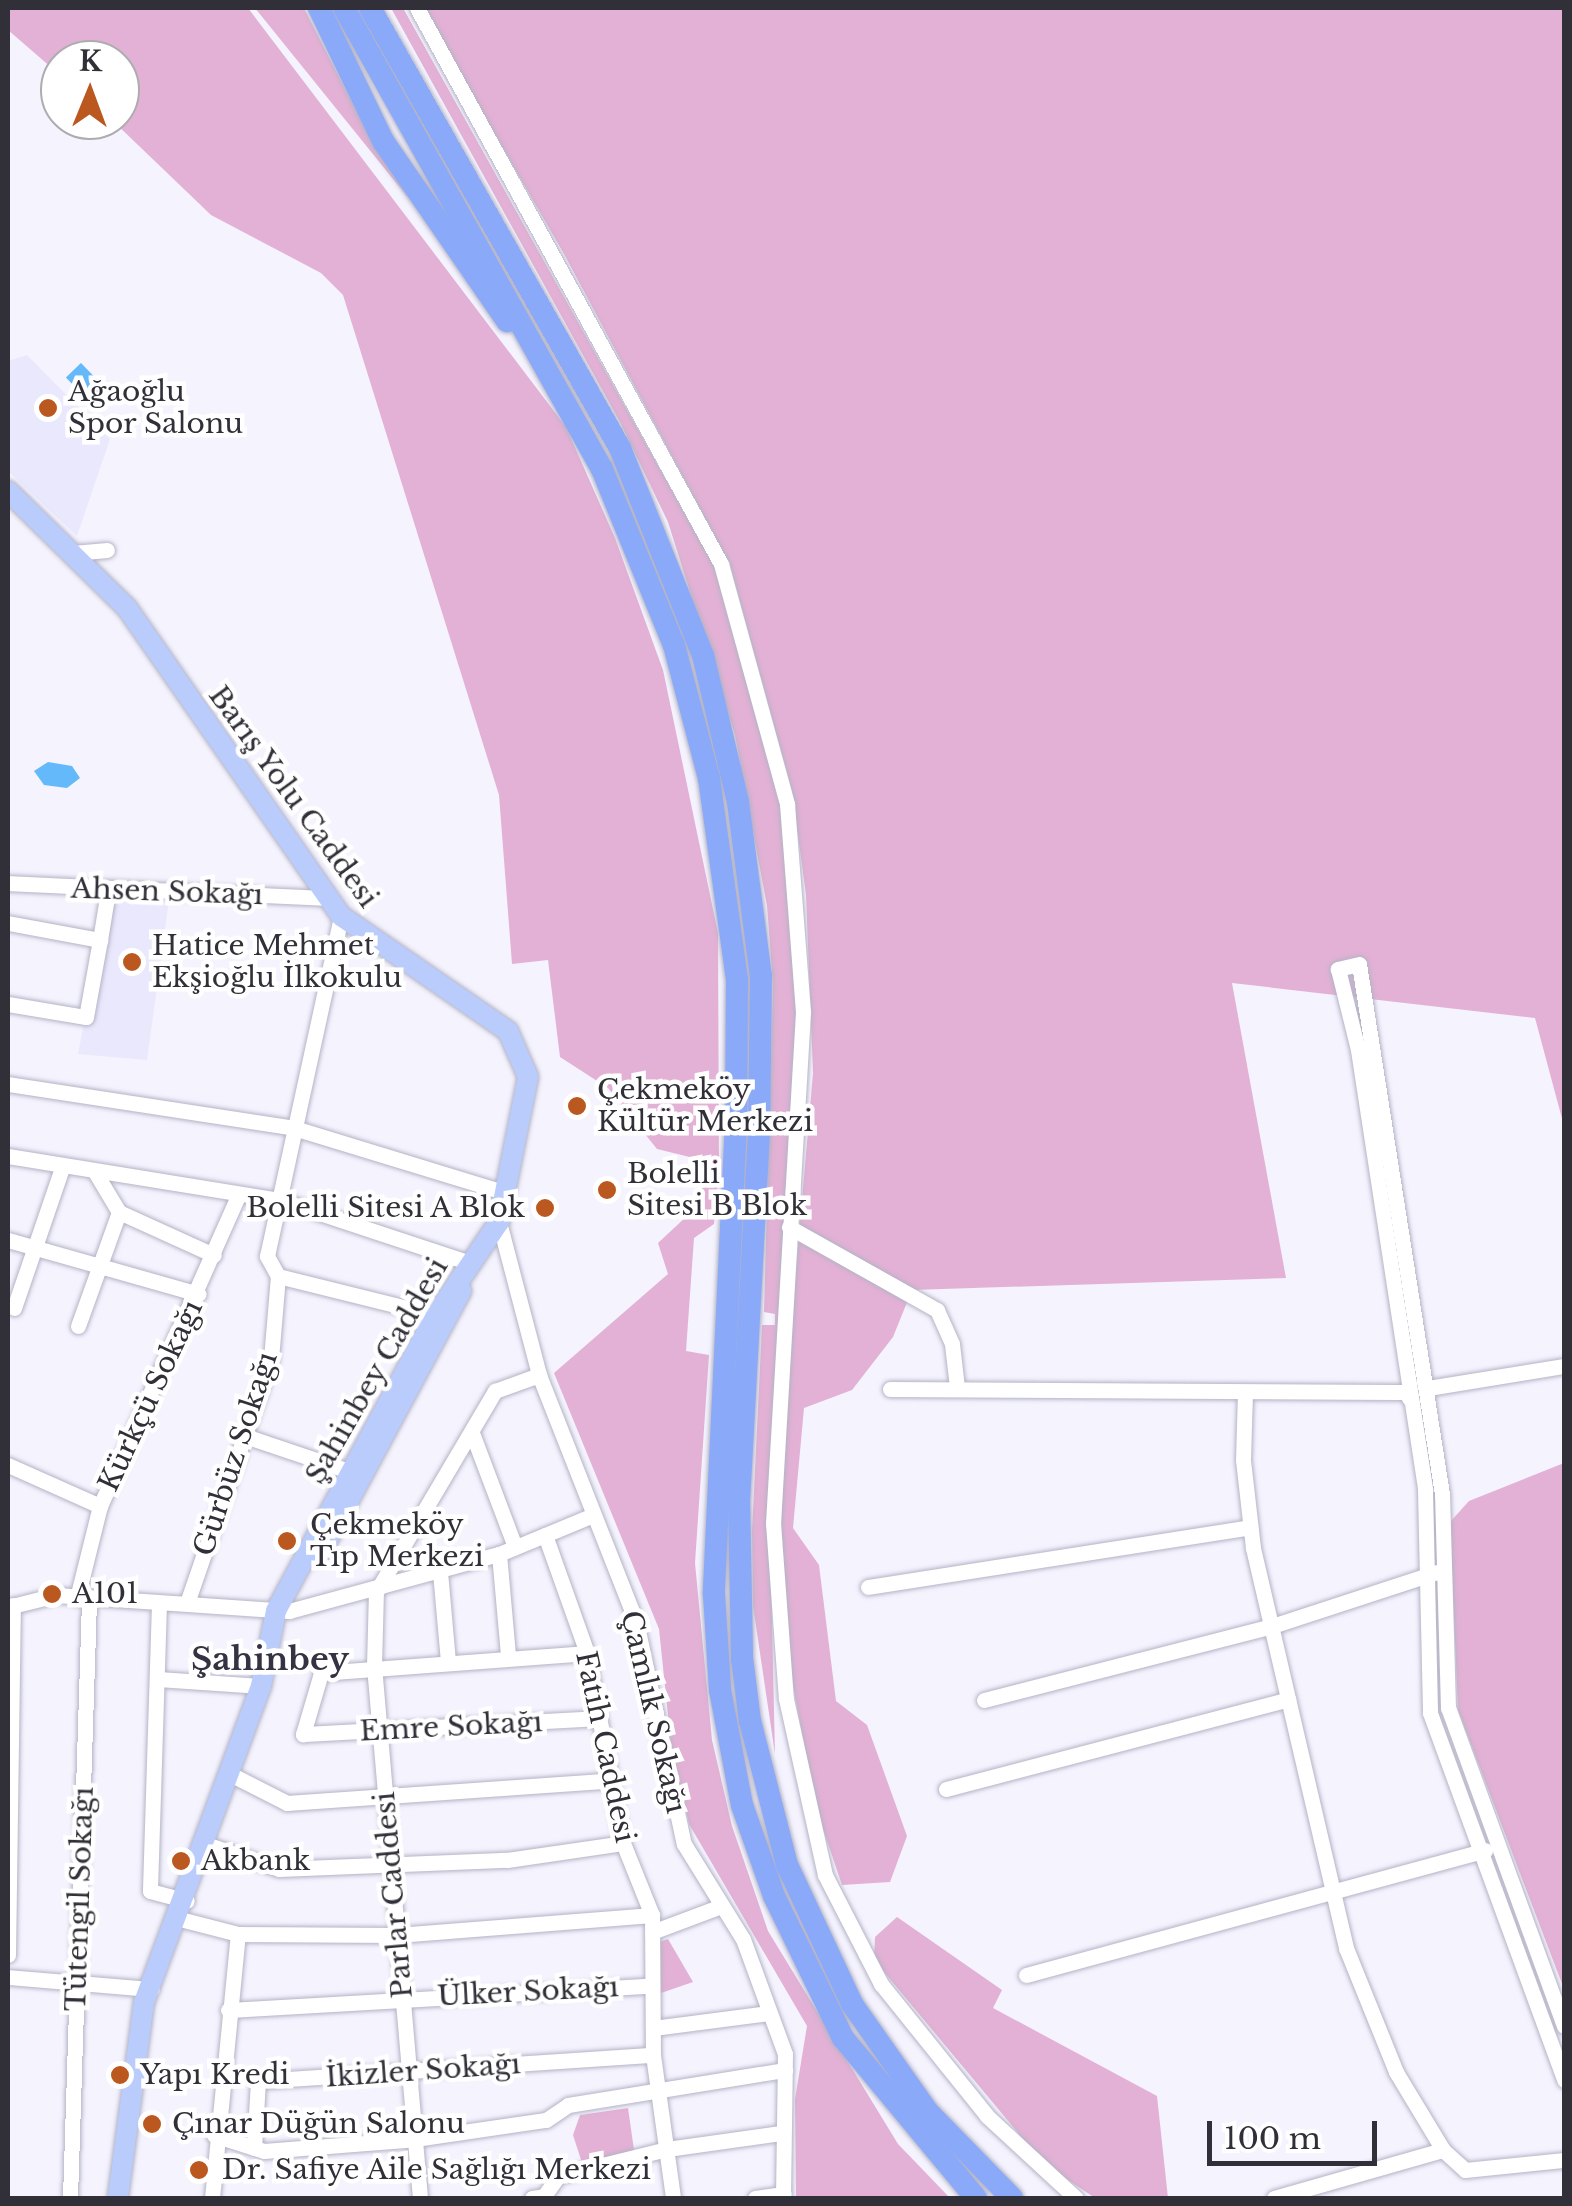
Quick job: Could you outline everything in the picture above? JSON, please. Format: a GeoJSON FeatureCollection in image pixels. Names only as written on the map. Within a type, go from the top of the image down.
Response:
{"type":"FeatureCollection","features":[{"type":"Feature","properties":{"kind":"highway"},"geometry":{"type":"LineString","coordinates":[[319,8],[383,141],[438,230],[567,406]]}},
{"type":"Feature","properties":{"kind":"highway"},"geometry":{"type":"LineString","coordinates":[[344,8],[632,530],[674,645],[708,778],[729,902],[738,1042],[714,1594],[720,1690],[742,1805],[774,1896],[843,2038],[976,2198]]}},
{"type":"Feature","properties":{"kind":"highway"},"geometry":{"type":"LineString","coordinates":[[370,8],[620,448],[704,655],[738,802],[760,976],[760,1133],[739,1498],[742,1658],[750,1721],[786,1865],[852,2004],[928,2112],[1012,2198]]}},
{"type":"Feature","properties":{"kind":"main road","name":"Barış Yolu Caddesi"},"geometry":{"type":"LineString","coordinates":[[8,491],[73,553],[143,629],[342,916],[508,1032]]}},
{"type":"Feature","properties":{"kind":"main road","name":"Şahinbey Caddesi"},"geometry":{"type":"LineString","coordinates":[[129,2198],[156,2000],[151,1989],[262,1686],[282,1611],[349,1472],[436,1315],[499,1222],[528,1077],[508,1032]]}},
{"type":"Feature","properties":{"kind":"main road"},"geometry":{"type":"LineString","coordinates":[[282,1611],[451,1320],[471,1262]]}},
{"type":"Feature","properties":{"kind":"main road"},"geometry":{"type":"LineString","coordinates":[[118,2198],[151,1989]]}},
{"type":"Feature","properties":{"kind":"street"},"geometry":{"type":"LineString","coordinates":[[417,8],[720,564],[794,846],[803,1012],[776,1430],[775,1586],[792,1742],[825,1875],[881,1984],[987,2116],[1076,2198]]}},
{"type":"Feature","properties":{"kind":"street"},"geometry":{"type":"LineString","coordinates":[[73,553],[107,550]]}},
{"type":"Feature","properties":{"kind":"street","name":"Ahsen Sokağı"},"geometry":{"type":"LineString","coordinates":[[8,883],[327,898]]}},
{"type":"Feature","properties":{"kind":"street"},"geometry":{"type":"LineString","coordinates":[[8,1004],[86,1017],[108,890]]}},
{"type":"Feature","properties":{"kind":"street","name":"Gürbüz Sokağı"},"geometry":{"type":"LineString","coordinates":[[188,1604],[248,1437],[271,1359],[278,1276],[267,1256],[342,916]]}},
{"type":"Feature","properties":{"kind":"street"},"geometry":{"type":"LineString","coordinates":[[8,923],[100,940]]}},
{"type":"Feature","properties":{"kind":"street"},"geometry":{"type":"LineString","coordinates":[[1564,2026],[1448,1708],[1428,1388],[1359,964],[1338,970],[1358,1050],[1406,1392],[1437,1572],[1430,1713],[1564,2080]]}},
{"type":"Feature","properties":{"kind":"street"},"geometry":{"type":"LineString","coordinates":[[8,1084],[294,1128],[506,1193]]}},
{"type":"Feature","properties":{"kind":"street"},"geometry":{"type":"LineString","coordinates":[[8,1156],[237,1198],[280,1200],[471,1262]]}},
{"type":"Feature","properties":{"kind":"street"},"geometry":{"type":"LineString","coordinates":[[14,1308],[62,1168]]}},
{"type":"Feature","properties":{"kind":"street"},"geometry":{"type":"LineString","coordinates":[[95,1172],[118,1212],[214,1255]]}},
{"type":"Feature","properties":{"kind":"street","name":"Kürkçü Sokağı"},"geometry":{"type":"LineString","coordinates":[[83,1599],[100,1506],[198,1294],[237,1198]]}},
{"type":"Feature","properties":{"kind":"street"},"geometry":{"type":"LineString","coordinates":[[78,1326],[96,1265],[118,1212]]}},
{"type":"Feature","properties":{"kind":"street","name":"Çamlık Sokağı"},"geometry":{"type":"LineString","coordinates":[[499,1222],[539,1376],[636,1620],[684,1844],[743,1939],[769,2013],[785,2070],[781,2133],[784,2196]]}},
{"type":"Feature","properties":{"kind":"street"},"geometry":{"type":"LineString","coordinates":[[790,1227],[937,1310],[952,1344],[958,1388]]}},
{"type":"Feature","properties":{"kind":"street"},"geometry":{"type":"LineString","coordinates":[[8,1240],[198,1294]]}},
{"type":"Feature","properties":{"kind":"street"},"geometry":{"type":"LineString","coordinates":[[278,1276],[436,1315]]}},
{"type":"Feature","properties":{"kind":"street"},"geometry":{"type":"LineString","coordinates":[[890,1389],[1406,1392],[1417,1402],[1428,1388],[1564,1366]]}},
{"type":"Feature","properties":{"kind":"street"},"geometry":{"type":"LineString","coordinates":[[376,1592],[495,1391],[539,1376]]}},
{"type":"Feature","properties":{"kind":"street"},"geometry":{"type":"LineString","coordinates":[[1245,1392],[1250,1528],[1346,1948],[1396,2072],[1443,2150],[1476,2173],[1564,2160]]}},
{"type":"Feature","properties":{"kind":"street"},"geometry":{"type":"LineString","coordinates":[[472,1433],[507,1550],[508,1656]]}},
{"type":"Feature","properties":{"kind":"street"},"geometry":{"type":"LineString","coordinates":[[248,1437],[349,1472]]}},
{"type":"Feature","properties":{"kind":"street"},"geometry":{"type":"LineString","coordinates":[[8,1465],[100,1506]]}},
{"type":"Feature","properties":{"kind":"street"},"geometry":{"type":"LineString","coordinates":[[8,1955],[10,1606],[56,1595],[282,1611],[376,1592],[507,1550],[593,1515]]}},
{"type":"Feature","properties":{"kind":"street"},"geometry":{"type":"LineString","coordinates":[[868,1587],[1250,1528]]}},
{"type":"Feature","properties":{"kind":"street","name":"Fatih Caddesi"},"geometry":{"type":"LineString","coordinates":[[545,1535],[587,1653],[624,1843],[652,1923],[649,1986],[653,2055],[673,2198]]}},
{"type":"Feature","properties":{"kind":"street"},"geometry":{"type":"LineString","coordinates":[[440,1572],[448,1662]]}},
{"type":"Feature","properties":{"kind":"street"},"geometry":{"type":"LineString","coordinates":[[984,1700],[1272,1626],[1437,1572]]}},
{"type":"Feature","properties":{"kind":"street","name":"Parlar Caddesi"},"geometry":{"type":"LineString","coordinates":[[376,1592],[374,1666],[420,2198]]}},
{"type":"Feature","properties":{"kind":"street","name":"Tütengil Sokağı"},"geometry":{"type":"LineString","coordinates":[[70,2198],[78,1984],[83,1599]]}},
{"type":"Feature","properties":{"kind":"street"},"geometry":{"type":"LineString","coordinates":[[159,1603],[150,1891],[183,1910],[238,1934],[397,1935],[652,1923],[721,1906]]}},
{"type":"Feature","properties":{"kind":"street"},"geometry":{"type":"LineString","coordinates":[[374,1666],[587,1653]]}},
{"type":"Feature","properties":{"kind":"street","name":"Emre Sokağı"},"geometry":{"type":"LineString","coordinates":[[374,1666],[321,1674],[303,1734],[598,1718]]}},
{"type":"Feature","properties":{"kind":"street"},"geometry":{"type":"LineString","coordinates":[[158,1679],[262,1686]]}},
{"type":"Feature","properties":{"kind":"street"},"geometry":{"type":"LineString","coordinates":[[946,1789],[1288,1699]]}},
{"type":"Feature","properties":{"kind":"street"},"geometry":{"type":"LineString","coordinates":[[230,1774],[287,1803],[387,1799],[613,1780]]}},
{"type":"Feature","properties":{"kind":"street"},"geometry":{"type":"LineString","coordinates":[[206,1844],[279,1869],[507,1860],[624,1843]]}},
{"type":"Feature","properties":{"kind":"street"},"geometry":{"type":"LineString","coordinates":[[1026,1975],[1496,1846]]}},
{"type":"Feature","properties":{"kind":"street"},"geometry":{"type":"LineString","coordinates":[[212,2198],[214,2135],[238,1934]]}},
{"type":"Feature","properties":{"kind":"street"},"geometry":{"type":"LineString","coordinates":[[8,1978],[151,1989]]}},
{"type":"Feature","properties":{"kind":"street","name":"Ülker Sokağı"},"geometry":{"type":"LineString","coordinates":[[228,2010],[649,1986]]}},
{"type":"Feature","properties":{"kind":"street"},"geometry":{"type":"LineString","coordinates":[[653,2028],[769,2013]]}},
{"type":"Feature","properties":{"kind":"street","name":"İkizler Sokağı"},"geometry":{"type":"LineString","coordinates":[[254,2148],[258,2082],[653,2055]]}},
{"type":"Feature","properties":{"kind":"street"},"geometry":{"type":"LineString","coordinates":[[214,2135],[254,2148],[415,2139],[546,2120],[568,2105],[785,2070]]}},
{"type":"Feature","properties":{"kind":"street"},"geometry":{"type":"LineString","coordinates":[[540,2198],[558,2176],[667,2149],[781,2133]]}},
{"type":"Feature","properties":{"kind":"street"},"geometry":{"type":"LineString","coordinates":[[1274,2198],[1443,2150]]}},
{"type":"Feature","properties":{"kind":"street"},"geometry":{"type":"LineString","coordinates":[[755,2198],[784,2196]]}},
{"type":"Feature","properties":{"kind":"shaded area"},"geometry":{"type":"Polygon","coordinates":[[[8,8],[248,8],[566,427],[615,538],[663,670],[718,933],[719,1170],[714,1224],[694,1238],[686,1351],[709,1355],[695,1563],[712,1740],[732,1826],[768,1931],[898,2144],[950,2198],[796,2198],[795,2099],[807,2026],[689,1824],[671,1744],[659,1629],[554,1373],[668,1274],[658,1243],[702,1202],[702,1160],[657,1149],[608,1088],[560,1057],[548,960],[512,964],[499,795],[343,295],[321,273],[211,215],[133,140],[140,140],[140,40],[40,40],[40,58],[8,30],[8,8]]]}},
{"type":"Feature","properties":{"kind":"shaded area"},"geometry":{"type":"Polygon","coordinates":[[[255,8],[304,8],[366,130],[410,200],[255,8]]]}},
{"type":"Feature","properties":{"kind":"shaded area"},"geometry":{"type":"Polygon","coordinates":[[[391,8],[403,8],[715,568],[781,800],[798,1011],[769,1488],[775,1754],[753,1606],[752,1531],[762,1325],[775,1325],[775,1314],[764,1312],[773,984],[767,906],[735,735],[668,522],[620,422],[391,8]]]}},
{"type":"Feature","properties":{"kind":"shaded area"},"geometry":{"type":"Polygon","coordinates":[[[422,8],[1564,8],[1564,1126],[1535,1018],[1232,983],[1286,1278],[912,1290],[893,1337],[852,1390],[804,1408],[793,1528],[819,1565],[836,1701],[867,1725],[907,1836],[890,1882],[842,1885],[816,1808],[792,1680],[781,1565],[784,1408],[813,1073],[806,895],[792,791],[730,565],[564,254],[422,8]]]}},
{"type":"Feature","properties":{"kind":"shaded area"},"geometry":{"type":"Polygon","coordinates":[[[27,355],[110,439],[77,536],[8,471],[8,361],[27,355]]]}},
{"type":"Feature","properties":{"kind":"shaded area","name":"Hatice Mehmet Ekşioğlu İlkokulu"},"geometry":{"type":"Polygon","coordinates":[[[113,898],[169,900],[147,1060],[78,1054],[84,1023],[93,1023],[113,898]]]}},
{"type":"Feature","properties":{"kind":"shaded area"},"geometry":{"type":"Polygon","coordinates":[[[1564,1463],[1564,1989],[1458,1710],[1450,1522],[1469,1501],[1564,1463]]]}},
{"type":"Feature","properties":{"kind":"shaded area"},"geometry":{"type":"Polygon","coordinates":[[[897,1917],[1002,1990],[993,2008],[1157,2096],[1168,2198],[1095,2198],[1044,2164],[874,1960],[875,1937],[897,1917]]]}},
{"type":"Feature","properties":{"kind":"shaded area"},"geometry":{"type":"Polygon","coordinates":[[[668,1939],[693,1982],[661,1993],[652,1986],[653,1944],[668,1939]]]}},
{"type":"Feature","properties":{"kind":"shaded area"},"geometry":{"type":"Polygon","coordinates":[[[628,2108],[634,2150],[583,2166],[573,2135],[580,2115],[628,2108]]]}},
{"type":"Feature","properties":{"kind":"water"},"geometry":{"type":"Polygon","coordinates":[[[81,363],[111,394],[96,409],[66,378],[81,363]]]}},
{"type":"Feature","properties":{"kind":"water"},"geometry":{"type":"Polygon","coordinates":[[[48,762],[72,766],[80,778],[67,788],[44,785],[34,771],[48,762]]]}},
{"type":"Feature","properties":{"kind":"place","name":"Ağaoğlu Spor Salonu"},"geometry":{"type":"Point","coordinates":[48,408]}},
{"type":"Feature","properties":{"kind":"place","name":"Hatice Mehmet Ekşioğlu İlkokulu"},"geometry":{"type":"Point","coordinates":[132,962]}},
{"type":"Feature","properties":{"kind":"place","name":"Çekmeköy Kültür Merkezi"},"geometry":{"type":"Point","coordinates":[577,1106]}},
{"type":"Feature","properties":{"kind":"place","name":"Bolelli Sitesi B Blok"},"geometry":{"type":"Point","coordinates":[607,1190]}},
{"type":"Feature","properties":{"kind":"place","name":"Bolelli Sitesi A Blok"},"geometry":{"type":"Point","coordinates":[545,1208]}},
{"type":"Feature","properties":{"kind":"place","name":"Çekmeköy Tıp Merkezi"},"geometry":{"type":"Point","coordinates":[287,1541]}},
{"type":"Feature","properties":{"kind":"place","name":"A101"},"geometry":{"type":"Point","coordinates":[52,1594]}},
{"type":"Feature","properties":{"kind":"place","name":"Akbank"},"geometry":{"type":"Point","coordinates":[181,1861]}},
{"type":"Feature","properties":{"kind":"place","name":"Yapı Kredi"},"geometry":{"type":"Point","coordinates":[120,2075]}},
{"type":"Feature","properties":{"kind":"place","name":"Çınar Düğün Salonu"},"geometry":{"type":"Point","coordinates":[152,2124]}},
{"type":"Feature","properties":{"kind":"place","name":"Dr. Safiye Aile Sağlığı Merkezi"},"geometry":{"type":"Point","coordinates":[199,2170]}},
{"type":"Feature","properties":{"kind":"district","name":"Şahinbey"},"geometry":{"type":"Point","coordinates":[270,1659]}}]}
